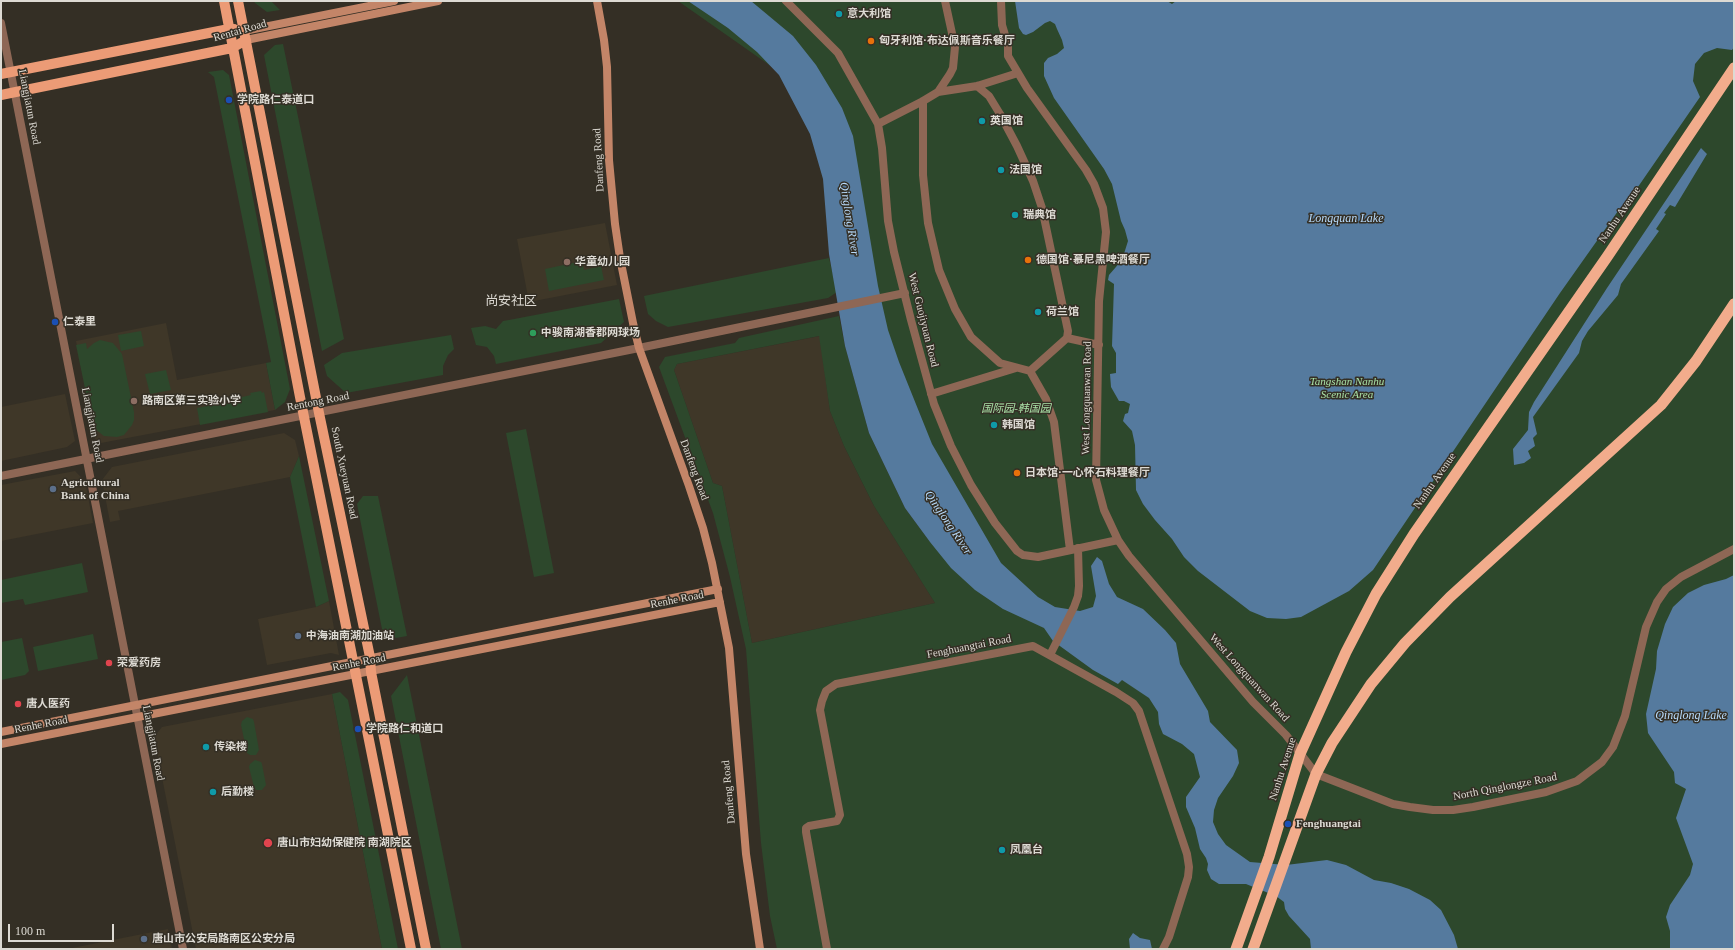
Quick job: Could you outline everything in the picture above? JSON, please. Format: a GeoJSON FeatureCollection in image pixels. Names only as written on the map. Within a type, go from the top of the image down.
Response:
{"type":"FeatureCollection","features":[{"type":"Feature","properties":{"kind":"highway","name":"Nanhu Avenue"},"geometry":{"type":"LineString","coordinates":[[1236,949],[1269,857],[1300,754],[1346,652],[1376,594],[1414,534],[1607,258],[1734,68]]}},
{"type":"Feature","properties":{"kind":"highway"},"geometry":{"type":"LineString","coordinates":[[1253,949],[1316,774],[1332,743],[1371,684],[1405,643],[1450,597],[1661,405],[1696,361],[1734,304]]}},
{"type":"Feature","properties":{"kind":"main road"},"geometry":{"type":"LineString","coordinates":[[224,1],[304,416],[411,949]]}},
{"type":"Feature","properties":{"kind":"main road","name":"South Xueyuan Road"},"geometry":{"type":"LineString","coordinates":[[238,1],[319,413],[370,657],[371,672],[426,949]]}},
{"type":"Feature","properties":{"kind":"main road","name":"Rentai Road"},"geometry":{"type":"LineString","coordinates":[[1,95],[232,48],[245,35],[394,1]]}},
{"type":"Feature","properties":{"kind":"main road","name":"Rentai Road"},"geometry":{"type":"LineString","coordinates":[[6,73],[229,28],[245,35],[438,1]]}},
{"type":"Feature","properties":{"kind":"main road","name":"Danfeng Road"},"geometry":{"type":"LineString","coordinates":[[597,1],[608,67],[609,160],[620,258],[639,348],[693,497],[718,589],[729,648],[746,854],[760,949]]}},
{"type":"Feature","properties":{"kind":"main road","name":"Renhe Road"},"geometry":{"type":"LineString","coordinates":[[1,732],[370,657],[718,589]]}},
{"type":"Feature","properties":{"kind":"main road","name":"Renhe Road"},"geometry":{"type":"LineString","coordinates":[[1,744],[720,602]]}},
{"type":"Feature","properties":{"kind":"street","name":"West Guojiyuan Road"},"geometry":{"type":"LineString","coordinates":[[786,1],[838,53],[878,124],[882,148],[888,221],[894,252],[931,394],[951,446],[971,485],[995,523],[1017,551],[1023,555],[1038,557],[1118,540]]}},
{"type":"Feature","properties":{"kind":"street"},"geometry":{"type":"LineString","coordinates":[[938,92],[953,68],[955,57],[955,47],[945,1]]}},
{"type":"Feature","properties":{"kind":"street","name":"West Longquanwan Road"},"geometry":{"type":"LineString","coordinates":[[1001,1],[1002,25],[1008,45],[1008,56],[1018,73],[1086,170],[1094,184],[1103,208],[1106,232],[1099,300],[1096,480],[1104,510],[1118,540],[1129,556],[1199,640],[1253,702],[1286,735],[1300,754]]}},
{"type":"Feature","properties":{"kind":"street","name":"Liangjiatun Road"},"geometry":{"type":"LineString","coordinates":[[1,24],[6,73],[15,92],[183,949]]}},
{"type":"Feature","properties":{"kind":"street"},"geometry":{"type":"LineString","coordinates":[[878,124],[938,92],[977,86],[1018,73]]}},
{"type":"Feature","properties":{"kind":"street"},"geometry":{"type":"LineString","coordinates":[[977,86],[989,96],[1000,114],[1033,181],[1047,232],[1068,331],[1067,338],[1030,371]]}},
{"type":"Feature","properties":{"kind":"street"},"geometry":{"type":"LineString","coordinates":[[923,101],[923,175],[928,223],[938,270],[952,304],[971,337],[1000,363],[1030,371],[1046,399],[1054,422],[1079,586],[1074,607],[1050,655]]}},
{"type":"Feature","properties":{"kind":"street","name":"Rentong Road"},"geometry":{"type":"LineString","coordinates":[[1,476],[319,413],[905,293]]}},
{"type":"Feature","properties":{"kind":"street"},"geometry":{"type":"LineString","coordinates":[[1067,338],[1099,345]]}},
{"type":"Feature","properties":{"kind":"street"},"geometry":{"type":"LineString","coordinates":[[931,394],[1017,367]]}},
{"type":"Feature","properties":{"kind":"street","name":"North Qinglongze Road"},"geometry":{"type":"LineString","coordinates":[[1316,774],[1393,804],[1433,810],[1453,810],[1473,807],[1546,792],[1577,781],[1602,762],[1613,747],[1625,716],[1646,627],[1657,602],[1666,589],[1681,577],[1734,549]]}},
{"type":"Feature","properties":{"kind":"street","name":"Fenghuangtai Road"},"geometry":{"type":"LineString","coordinates":[[827,949],[806,832],[806,828],[809,826],[837,821],[840,815],[820,710],[826,691],[836,684],[1032,646],[1127,698],[1139,711],[1143,720],[1187,854],[1189,867],[1169,937],[1163,949]]}},
{"type":"Feature","properties":{"kind":"street"},"geometry":{"type":"LineString","coordinates":[[1300,754],[1316,774]]}},
{"type":"Feature","properties":{"kind":"shaded area","name":"华童幼儿园"},"geometry":{"type":"Polygon","coordinates":[[[605,223],[617,285],[529,302],[517,239],[605,223]]]}},
{"type":"Feature","properties":{"kind":"shaded area","name":"路南区第三实验小学"},"geometry":{"type":"Polygon","coordinates":[[[166,323],[177,380],[266,363],[275,410],[101,443],[95,439],[76,341],[166,323]]]}},
{"type":"Feature","properties":{"kind":"shaded area"},"geometry":{"type":"Polygon","coordinates":[[[820,336],[830,411],[844,446],[874,506],[935,603],[752,643],[722,486],[713,483],[674,370],[677,364],[820,336]]]}},
{"type":"Feature","properties":{"kind":"shaded area"},"geometry":{"type":"Polygon","coordinates":[[[65,394],[75,441],[67,447],[1,461],[1,407],[65,394]]]}},
{"type":"Feature","properties":{"kind":"shaded area"},"geometry":{"type":"Polygon","coordinates":[[[284,433],[295,440],[299,456],[290,477],[118,511],[120,520],[110,522],[102,480],[112,467],[284,433]]]}},
{"type":"Feature","properties":{"kind":"shaded area"},"geometry":{"type":"Polygon","coordinates":[[[75,471],[85,481],[93,523],[1,541],[1,485],[75,471]]]}},
{"type":"Feature","properties":{"kind":"shaded area","name":"中海油南湖加油站"},"geometry":{"type":"Polygon","coordinates":[[[329,601],[339,655],[331,653],[267,665],[258,619],[316,607],[329,601]]]}},
{"type":"Feature","properties":{"kind":"shaded area","name":"唐山市妇幼保健院 南湖院区"},"geometry":{"type":"Polygon","coordinates":[[[332,694],[382,949],[196,949],[154,737],[162,727],[332,694]]]}},
{"type":"Feature","properties":{"kind":"shaded area","name":"唐山市公安局路南区公安分局"},"geometry":{"type":"Polygon","coordinates":[[[168,929],[172,949],[67,949],[168,929]]]}},
{"type":"Feature","properties":{"kind":"green space"},"geometry":{"type":"Polygon","coordinates":[[[254,1],[271,1],[280,10],[267,12],[254,1]]]}},
{"type":"Feature","properties":{"kind":"green space","name":"Tangshan Nanhu Scenic Area"},"geometry":{"type":"Polygon","coordinates":[[[678,1],[1734,1],[1734,949],[777,949],[770,916],[761,843],[746,649],[730,577],[713,513],[659,367],[665,357],[735,343],[739,338],[839,316],[845,346],[869,433],[905,508],[930,542],[830,169],[785,76],[678,1]],[[819,336],[677,364],[674,370],[713,483],[722,486],[752,643],[935,603],[874,506],[844,446],[830,411],[819,336]]]}},
{"type":"Feature","properties":{"kind":"green space"},"geometry":{"type":"Polygon","coordinates":[[[283,44],[344,339],[322,351],[264,55],[275,45],[283,44]]]}},
{"type":"Feature","properties":{"kind":"green space"},"geometry":{"type":"Polygon","coordinates":[[[223,70],[229,75],[290,389],[285,402],[275,410],[266,363],[271,362],[214,77],[208,72],[223,70]]]}},
{"type":"Feature","properties":{"kind":"green space"},"geometry":{"type":"Polygon","coordinates":[[[829,258],[837,292],[828,298],[668,327],[656,321],[648,314],[644,296],[829,258]]]}},
{"type":"Feature","properties":{"kind":"green space"},"geometry":{"type":"Polygon","coordinates":[[[582,261],[584,270],[601,266],[604,280],[549,291],[545,269],[582,261]]]}},
{"type":"Feature","properties":{"kind":"green space"},"geometry":{"type":"Polygon","coordinates":[[[619,299],[624,322],[601,343],[496,364],[494,356],[487,347],[476,345],[471,328],[485,326],[496,329],[503,321],[619,299]]]}},
{"type":"Feature","properties":{"kind":"green space"},"geometry":{"type":"Polygon","coordinates":[[[141,331],[144,346],[121,351],[118,335],[141,331]]]}},
{"type":"Feature","properties":{"kind":"green space"},"geometry":{"type":"Polygon","coordinates":[[[451,335],[454,349],[448,355],[443,366],[443,375],[346,393],[327,376],[324,365],[342,353],[451,335]]]}},
{"type":"Feature","properties":{"kind":"green space"},"geometry":{"type":"Polygon","coordinates":[[[100,340],[113,343],[122,354],[134,412],[134,420],[132,425],[124,435],[117,437],[104,436],[95,429],[92,422],[76,345],[86,343],[87,349],[100,340]]]}},
{"type":"Feature","properties":{"kind":"green space"},"geometry":{"type":"Polygon","coordinates":[[[166,370],[171,390],[150,394],[145,374],[166,370]]]}},
{"type":"Feature","properties":{"kind":"green space"},"geometry":{"type":"Polygon","coordinates":[[[261,391],[262,393],[264,392],[268,412],[200,425],[197,408],[212,405],[212,401],[241,395],[242,397],[251,395],[250,393],[261,391]]]}},
{"type":"Feature","properties":{"kind":"green space"},"geometry":{"type":"Polygon","coordinates":[[[526,429],[554,573],[534,577],[506,433],[526,429]]]}},
{"type":"Feature","properties":{"kind":"green space"},"geometry":{"type":"Polygon","coordinates":[[[299,456],[329,601],[316,607],[290,477],[299,456]]]}},
{"type":"Feature","properties":{"kind":"green space"},"geometry":{"type":"Polygon","coordinates":[[[363,496],[378,496],[407,636],[396,638],[382,629],[357,504],[363,496]]]}},
{"type":"Feature","properties":{"kind":"green space"},"geometry":{"type":"Polygon","coordinates":[[[82,563],[88,592],[25,605],[23,599],[1,603],[1,580],[82,563]]]}},
{"type":"Feature","properties":{"kind":"green space"},"geometry":{"type":"Polygon","coordinates":[[[93,634],[98,659],[38,671],[33,647],[93,634]]]}},
{"type":"Feature","properties":{"kind":"green space"},"geometry":{"type":"Polygon","coordinates":[[[22,638],[29,671],[25,675],[1,680],[1,642],[22,638]]]}},
{"type":"Feature","properties":{"kind":"green space"},"geometry":{"type":"Polygon","coordinates":[[[407,675],[462,949],[441,949],[391,696],[407,675]]]}},
{"type":"Feature","properties":{"kind":"green space"},"geometry":{"type":"Polygon","coordinates":[[[340,692],[348,700],[398,949],[382,949],[332,694],[340,692]]]}},
{"type":"Feature","properties":{"kind":"green space"},"geometry":{"type":"Polygon","coordinates":[[[247,717],[253,719],[254,722],[259,750],[256,755],[250,755],[247,753],[241,725],[242,721],[247,717]]]}},
{"type":"Feature","properties":{"kind":"green space"},"geometry":{"type":"Polygon","coordinates":[[[255,760],[261,762],[262,764],[266,785],[262,790],[256,790],[254,787],[249,767],[255,760]]]}},
{"type":"Feature","properties":{"kind":"water","name":"Qinglong River"},"geometry":{"type":"Polygon","coordinates":[[[688,1],[751,1],[793,36],[816,65],[842,108],[853,136],[878,286],[888,330],[899,362],[932,444],[1001,563],[1038,597],[1055,607],[1080,611],[1093,607],[1096,596],[1091,566],[1097,557],[1102,561],[1109,584],[1117,597],[1143,609],[1176,643],[1180,664],[1208,711],[1210,722],[1237,750],[1239,763],[1233,776],[1218,798],[1214,810],[1213,822],[1218,834],[1226,845],[1250,862],[1286,865],[1327,860],[1346,865],[1374,880],[1391,883],[1409,889],[1430,900],[1441,910],[1454,935],[1458,949],[1311,949],[1310,939],[1289,916],[1285,909],[1284,902],[1276,896],[1246,884],[1219,884],[1211,879],[1207,870],[1208,864],[1206,858],[1200,849],[1195,828],[1186,807],[1186,797],[1200,777],[1194,754],[1182,744],[1163,734],[1159,724],[1158,712],[1149,698],[1122,680],[1118,684],[1093,670],[1053,641],[1044,628],[1003,609],[975,590],[951,568],[905,508],[869,433],[845,346],[829,254],[823,179],[810,134],[779,75],[757,52],[728,28],[688,1]]]}},
{"type":"Feature","properties":{"kind":"water","name":"Longquan Lake"},"geometry":{"type":"Polygon","coordinates":[[[1015,1],[1167,1],[1172,4],[1176,1],[1734,1],[1734,47],[1732,50],[1717,48],[1704,53],[1695,64],[1693,81],[1700,97],[1631,197],[1618,211],[1560,293],[1373,570],[1349,591],[1301,617],[1286,619],[1267,618],[1250,611],[1198,571],[1184,557],[1172,539],[1155,520],[1143,504],[1136,490],[1135,445],[1132,431],[1123,421],[1125,414],[1128,413],[1130,404],[1124,401],[1119,401],[1111,387],[1110,374],[1116,373],[1116,353],[1112,346],[1114,284],[1108,280],[1109,275],[1122,260],[1128,241],[1121,221],[1112,184],[1104,169],[1054,98],[1044,76],[1044,63],[1048,58],[1057,54],[1064,48],[1055,24],[1050,21],[1033,32],[1026,35],[1023,34],[1019,28],[1015,1]]]}},
{"type":"Feature","properties":{"kind":"water"},"geometry":{"type":"Polygon","coordinates":[[[1701,148],[1707,154],[1675,207],[1670,205],[1664,213],[1666,214],[1656,229],[1659,231],[1621,284],[1618,295],[1588,331],[1582,341],[1579,353],[1533,417],[1537,434],[1533,438],[1535,446],[1528,451],[1531,458],[1524,463],[1514,465],[1513,449],[1528,430],[1529,412],[1534,402],[1607,288],[1701,148]]]}},
{"type":"Feature","properties":{"kind":"water","name":"Qinglong Lake"},"geometry":{"type":"Polygon","coordinates":[[[1734,575],[1734,949],[1670,949],[1670,931],[1666,917],[1670,905],[1690,875],[1693,864],[1676,818],[1686,789],[1675,783],[1674,772],[1648,733],[1646,714],[1656,669],[1657,651],[1665,624],[1673,607],[1688,593],[1704,585],[1726,579],[1734,575]]]}},
{"type":"Feature","properties":{"kind":"water"},"geometry":{"type":"Polygon","coordinates":[[[1133,933],[1140,938],[1150,940],[1152,949],[1130,949],[1129,939],[1133,933]]]}},
{"type":"Feature","properties":{"kind":"place","name":"意大利馆"},"geometry":{"type":"Point","coordinates":[839,14]}},
{"type":"Feature","properties":{"kind":"place","name":"匈牙利馆·布达佩斯音乐餐厅"},"geometry":{"type":"Point","coordinates":[871,41]}},
{"type":"Feature","properties":{"kind":"place","name":"学院路仁泰道口"},"geometry":{"type":"Point","coordinates":[229,100]}},
{"type":"Feature","properties":{"kind":"place","name":"英国馆"},"geometry":{"type":"Point","coordinates":[982,121]}},
{"type":"Feature","properties":{"kind":"place","name":"法国馆"},"geometry":{"type":"Point","coordinates":[1001,170]}},
{"type":"Feature","properties":{"kind":"place","name":"瑞典馆"},"geometry":{"type":"Point","coordinates":[1015,215]}},
{"type":"Feature","properties":{"kind":"place","name":"德国馆·慕尼黑啤酒餐厅"},"geometry":{"type":"Point","coordinates":[1028,260]}},
{"type":"Feature","properties":{"kind":"place","name":"华童幼儿园"},"geometry":{"type":"Point","coordinates":[567,262]}},
{"type":"Feature","properties":{"kind":"place","name":"荷兰馆"},"geometry":{"type":"Point","coordinates":[1038,312]}},
{"type":"Feature","properties":{"kind":"place","name":"仁泰里"},"geometry":{"type":"Point","coordinates":[55,322]}},
{"type":"Feature","properties":{"kind":"place","name":"中骏南湖香郡网球场"},"geometry":{"type":"Point","coordinates":[533,333]}},
{"type":"Feature","properties":{"kind":"place","name":"路南区第三实验小学"},"geometry":{"type":"Point","coordinates":[134,401]}},
{"type":"Feature","properties":{"kind":"place","name":"韩国馆"},"geometry":{"type":"Point","coordinates":[994,425]}},
{"type":"Feature","properties":{"kind":"place","name":"日本馆·一心怀石料理餐厅"},"geometry":{"type":"Point","coordinates":[1017,473]}},
{"type":"Feature","properties":{"kind":"place","name":"Agricultural Bank of China"},"geometry":{"type":"Point","coordinates":[53,489]}},
{"type":"Feature","properties":{"kind":"place","name":"中海油南湖加油站"},"geometry":{"type":"Point","coordinates":[298,636]}},
{"type":"Feature","properties":{"kind":"place","name":"荣爱药房"},"geometry":{"type":"Point","coordinates":[109,663]}},
{"type":"Feature","properties":{"kind":"place","name":"唐人医药"},"geometry":{"type":"Point","coordinates":[18,704]}},
{"type":"Feature","properties":{"kind":"place","name":"学院路仁和道口"},"geometry":{"type":"Point","coordinates":[358,729]}},
{"type":"Feature","properties":{"kind":"place","name":"传染楼"},"geometry":{"type":"Point","coordinates":[206,747]}},
{"type":"Feature","properties":{"kind":"place","name":"后勤楼"},"geometry":{"type":"Point","coordinates":[213,792]}},
{"type":"Feature","properties":{"kind":"place","name":"Fenghuangtai"},"geometry":{"type":"Point","coordinates":[1288,824]}},
{"type":"Feature","properties":{"kind":"place","name":"唐山市妇幼保健院 南湖院区"},"geometry":{"type":"Point","coordinates":[268,843]}},
{"type":"Feature","properties":{"kind":"place","name":"凤凰台"},"geometry":{"type":"Point","coordinates":[1002,850]}},
{"type":"Feature","properties":{"kind":"place","name":"唐山市公安局路南区公安分局"},"geometry":{"type":"Point","coordinates":[144,939]}},
{"type":"Feature","properties":{"kind":"district","name":"尚安社区"},"geometry":{"type":"Point","coordinates":[511,302]}},
{"type":"Feature","properties":{"kind":"park label","name":"国际园-韩国园"},"geometry":{"type":"Point","coordinates":[1016,409]}}]}
